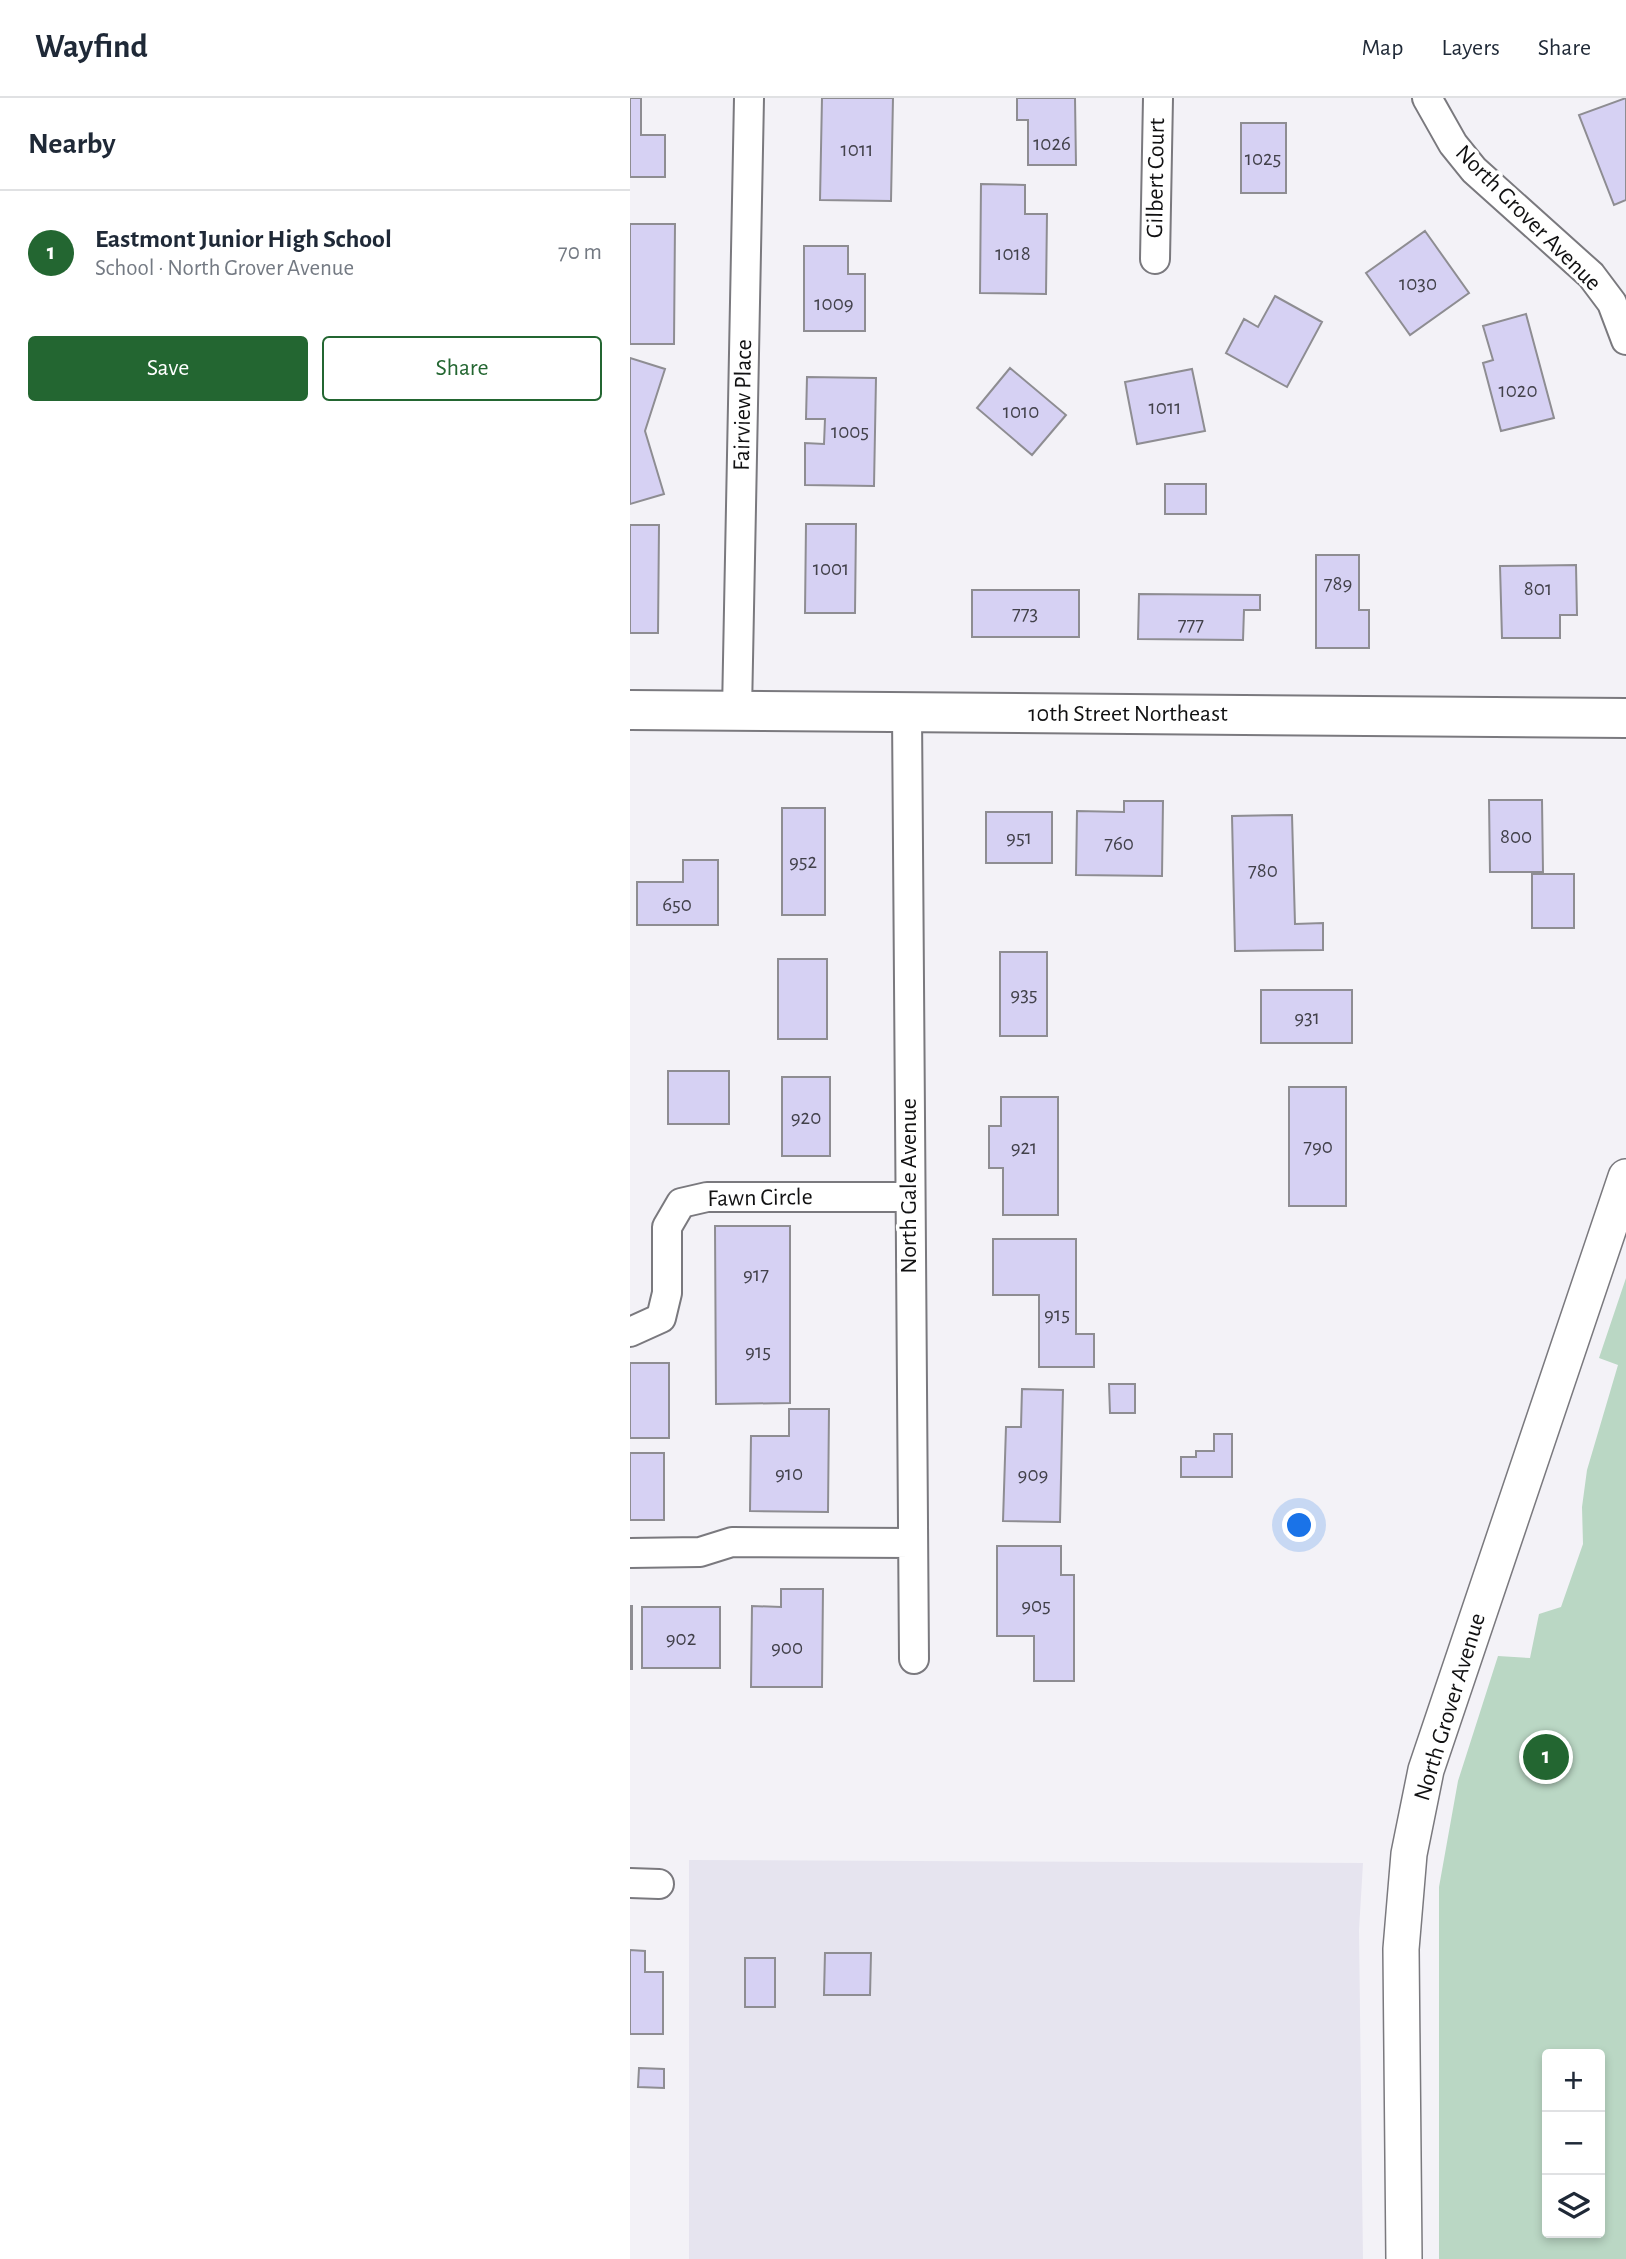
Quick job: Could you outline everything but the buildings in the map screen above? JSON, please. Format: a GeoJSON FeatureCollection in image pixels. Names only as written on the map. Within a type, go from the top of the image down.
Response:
{"type":"FeatureCollection","features":[{"type":"Feature","properties":{"kind":"main road","name":"10th Street Northeast"},"geometry":{"type":"LineString","coordinates":[[630,710],[1626,718]]}},
{"type":"Feature","properties":{"kind":"street","name":"Fairview Place"},"geometry":{"type":"LineString","coordinates":[[737,711],[749,98]]}},
{"type":"Feature","properties":{"kind":"street","name":"Gilbert Court"},"geometry":{"type":"LineString","coordinates":[[1155,259],[1158,98]]}},
{"type":"Feature","properties":{"kind":"street","name":"North Grover Avenue"},"geometry":{"type":"LineString","coordinates":[[1427,98],[1453,144],[1474,170],[1619,299],[1626,340]]}},
{"type":"Feature","properties":{"kind":"street","name":"North Gale Avenue"},"geometry":{"type":"LineString","coordinates":[[907,712],[908,1197],[914,1659]]}},
{"type":"Feature","properties":{"kind":"street","name":"North Grover Avenue"},"geometry":{"type":"LineString","coordinates":[[1404,2259],[1401,1949],[1409,1854],[1424,1782],[1626,1177]]}},
{"type":"Feature","properties":{"kind":"street","name":"Fawn Circle"},"geometry":{"type":"LineString","coordinates":[[630,1332],[661,1318],[667,1293],[667,1227],[681,1203],[707,1197],[908,1197]]}},
{"type":"Feature","properties":{"kind":"street"},"geometry":{"type":"LineString","coordinates":[[630,1553],[700,1552],[732,1542],[912,1543]]}},
{"type":"Feature","properties":{"kind":"street"},"geometry":{"type":"LineString","coordinates":[[630,1883],[659,1884]]}},
{"type":"Feature","properties":{"kind":"shaded area"},"geometry":{"type":"Polygon","coordinates":[[[689,1860],[1363,1863],[1359,1930],[1363,2259],[689,2259],[689,1860]]]}},
{"type":"Feature","properties":{"kind":"green space"},"geometry":{"type":"Polygon","coordinates":[[[1626,1278],[1626,2259],[1439,2259],[1439,1887],[1458,1781],[1498,1656],[1530,1658],[1539,1614],[1561,1607],[1583,1544],[1582,1507],[1587,1470],[1618,1365],[1599,1358],[1626,1278]]]}},
{"type":"Feature","properties":{"kind":"place","name":"Eastmont Junior High School"},"geometry":{"type":"Point","coordinates":[1546,1757]}}]}
